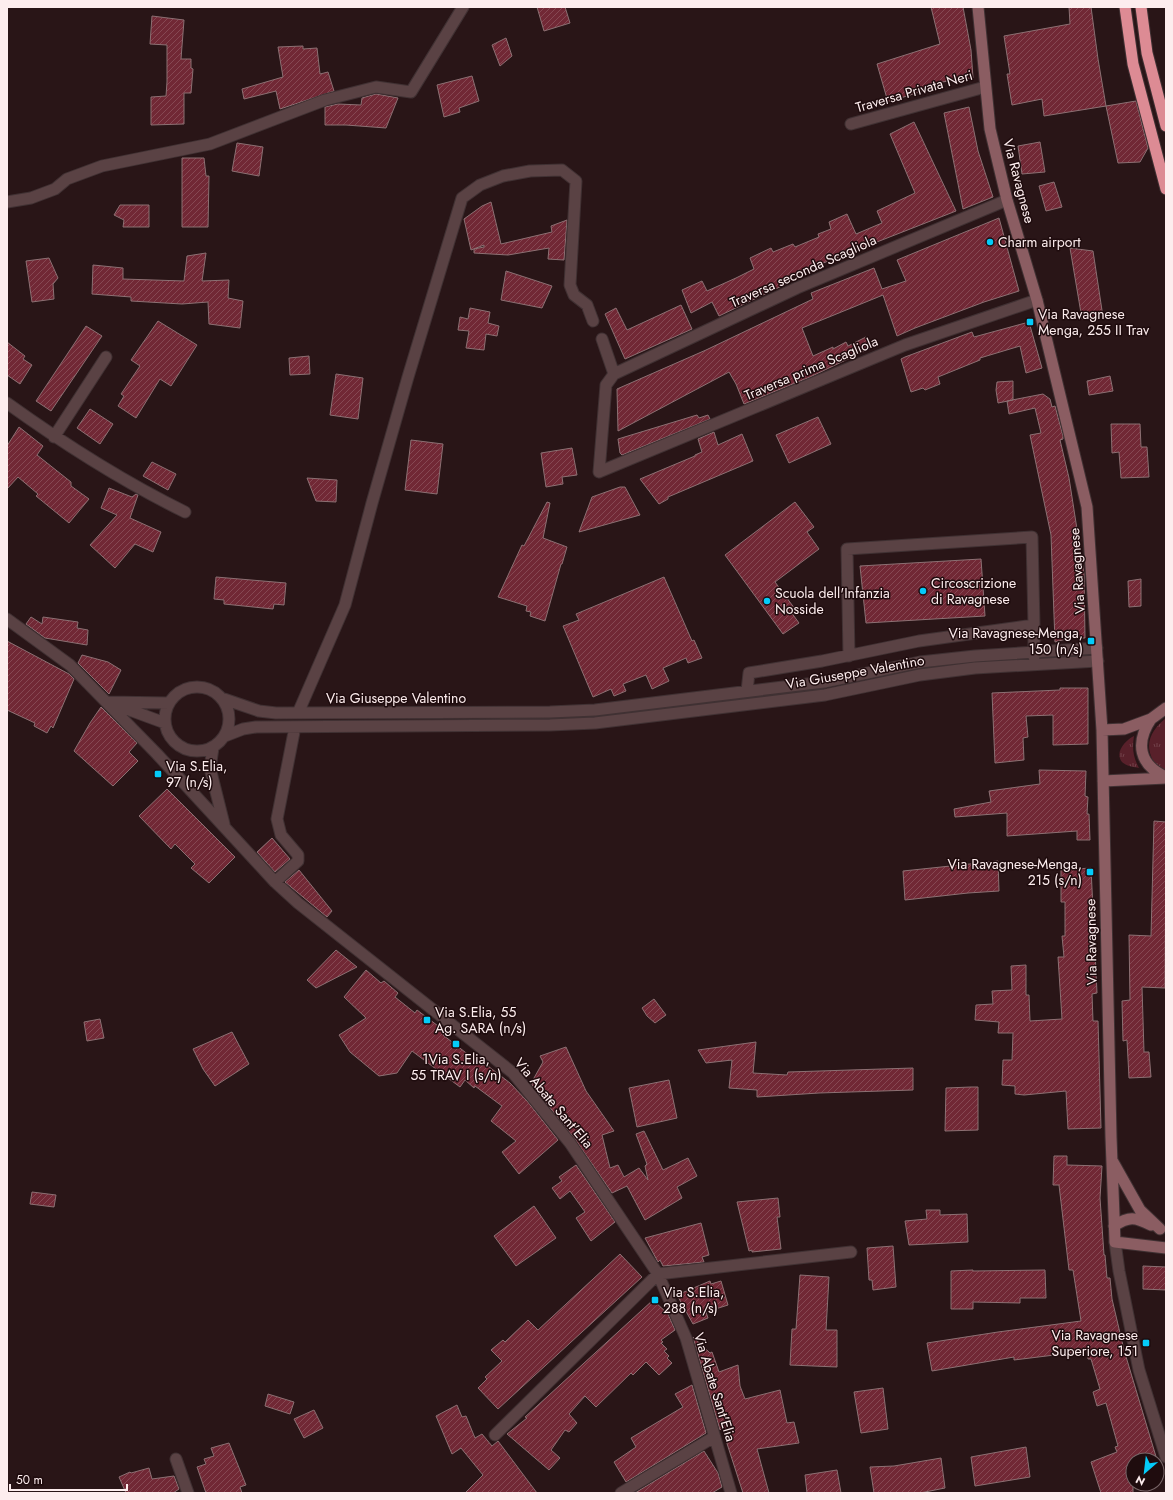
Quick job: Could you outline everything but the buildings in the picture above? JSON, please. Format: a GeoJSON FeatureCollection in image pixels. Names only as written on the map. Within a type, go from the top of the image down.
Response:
{"type":"FeatureCollection","features":[{"type":"Feature","properties":{"kind":"highway"},"geometry":{"type":"LineString","coordinates":[[1125,7],[1133,64],[1166,189]]}},
{"type":"Feature","properties":{"kind":"highway"},"geometry":{"type":"LineString","coordinates":[[1141,7],[1147,53],[1166,126]]}},
{"type":"Feature","properties":{"kind":"main road","name":"Via Ravagnese"},"geometry":{"type":"LineString","coordinates":[[978,7],[990,129],[1007,200],[1036,300],[1087,507],[1098,648],[1102,730],[1115,1242]]}},
{"type":"Feature","properties":{"kind":"main road"},"geometry":{"type":"LineString","coordinates":[[1102,730],[1124,729],[1151,719],[1166,708]]}},
{"type":"Feature","properties":{"kind":"main road"},"geometry":{"type":"LineString","coordinates":[[1151,719],[1144,730],[1141,742],[1142,754],[1151,769],[1166,778]]}},
{"type":"Feature","properties":{"kind":"main road"},"geometry":{"type":"LineString","coordinates":[[1103,781],[1166,778]]}},
{"type":"Feature","properties":{"kind":"main road"},"geometry":{"type":"LineString","coordinates":[[1112,1159],[1140,1210],[1163,1231]]}},
{"type":"Feature","properties":{"kind":"main road"},"geometry":{"type":"LineString","coordinates":[[1114,1226],[1124,1219],[1138,1219],[1163,1231]]}},
{"type":"Feature","properties":{"kind":"main road"},"geometry":{"type":"LineString","coordinates":[[1115,1242],[1166,1248]]}},
{"type":"Feature","properties":{"kind":"street"},"geometry":{"type":"LineString","coordinates":[[7,202],[31,198],[55,189],[67,179],[102,166],[210,144],[325,100],[376,87],[411,92],[463,7]]}},
{"type":"Feature","properties":{"kind":"street","name":"Traversa Privata Neri"},"geometry":{"type":"LineString","coordinates":[[851,124],[985,87]]}},
{"type":"Feature","properties":{"kind":"street"},"geometry":{"type":"LineString","coordinates":[[298,713],[346,605],[378,481],[462,198],[480,186],[503,176],[530,171],[562,170],[572,176],[576,181],[570,285],[574,295],[587,305],[593,321]]}},
{"type":"Feature","properties":{"kind":"street","name":"Traversa seconda Scagliola"},"geometry":{"type":"LineString","coordinates":[[614,374],[797,288],[1007,200]]}},
{"type":"Feature","properties":{"kind":"street","name":"Traversa prima Scagliola"},"geometry":{"type":"LineString","coordinates":[[614,374],[606,385],[600,472],[905,345],[1036,300]]}},
{"type":"Feature","properties":{"kind":"street"},"geometry":{"type":"LineString","coordinates":[[602,339],[614,374]]}},
{"type":"Feature","properties":{"kind":"street"},"geometry":{"type":"LineString","coordinates":[[54,437],[106,357]]}},
{"type":"Feature","properties":{"kind":"street"},"geometry":{"type":"LineString","coordinates":[[7,403],[54,437],[111,473],[185,512]]}},
{"type":"Feature","properties":{"kind":"street"},"geometry":{"type":"LineString","coordinates":[[849,656],[847,549],[1032,537],[1034,664]]}},
{"type":"Feature","properties":{"kind":"street","name":"Via Abate Sant'Elia"},"geometry":{"type":"LineString","coordinates":[[7,620],[70,665],[108,702],[275,882],[298,904],[514,1073],[570,1143],[658,1274],[686,1338],[731,1493]]}},
{"type":"Feature","properties":{"kind":"street"},"geometry":{"type":"LineString","coordinates":[[747,691],[749,674],[849,656],[919,641],[1034,625]]}},
{"type":"Feature","properties":{"kind":"street","name":"Via Giuseppe Valentino"},"geometry":{"type":"LineString","coordinates":[[224,699],[259,710],[276,713],[595,710],[824,682],[920,662],[975,656],[1098,648]]}},
{"type":"Feature","properties":{"kind":"street","name":"Via Giuseppe Valentino"},"geometry":{"type":"LineString","coordinates":[[226,736],[249,728],[595,723],[825,695],[920,675],[975,668],[1098,661]]}},
{"type":"Feature","properties":{"kind":"street"},"geometry":{"type":"LineString","coordinates":[[202,686],[214,691],[224,699],[229,711],[230,724],[226,736],[213,748],[204,751],[194,751],[184,749],[174,742],[168,733],[165,723],[165,712],[169,703],[177,693],[189,687],[202,686]]}},
{"type":"Feature","properties":{"kind":"street"},"geometry":{"type":"LineString","coordinates":[[108,702],[169,703]]}},
{"type":"Feature","properties":{"kind":"street","name":"Via Abate Sant'Elia"},"geometry":{"type":"LineString","coordinates":[[108,702],[165,723]]}},
{"type":"Feature","properties":{"kind":"street"},"geometry":{"type":"LineString","coordinates":[[569,711],[569,724]]}},
{"type":"Feature","properties":{"kind":"street"},"geometry":{"type":"LineString","coordinates":[[275,882],[298,861],[298,855],[282,835],[277,819],[295,727]]}},
{"type":"Feature","properties":{"kind":"street","name":"Via Abate Sant'Elia"},"geometry":{"type":"LineString","coordinates":[[213,748],[210,768],[224,826]]}},
{"type":"Feature","properties":{"kind":"street","name":"Via Abate Sant'Elia"},"geometry":{"type":"LineString","coordinates":[[194,751],[210,768]]}},
{"type":"Feature","properties":{"kind":"street"},"geometry":{"type":"LineString","coordinates":[[1115,1242],[1118,1271],[1139,1370],[1166,1457]]}},
{"type":"Feature","properties":{"kind":"street"},"geometry":{"type":"LineString","coordinates":[[495,1435],[658,1274],[852,1252]]}},
{"type":"Feature","properties":{"kind":"street"},"geometry":{"type":"LineString","coordinates":[[621,1493],[714,1437]]}},
{"type":"Feature","properties":{"kind":"street"},"geometry":{"type":"LineString","coordinates":[[176,1459],[188,1493]]}},
{"type":"Feature","properties":{"kind":"green space"},"geometry":{"type":"Polygon","coordinates":[[[1166,718],[1166,770],[1153,761],[1149,750],[1149,745],[1154,730],[1166,718]]]}},
{"type":"Feature","properties":{"kind":"green space"},"geometry":{"type":"Polygon","coordinates":[[[1134,736],[1133,745],[1135,760],[1139,768],[1122,762],[1119,754],[1125,743],[1134,736]]]}},
{"type":"Feature","properties":{"kind":"place","name":"Charm airport"},"geometry":{"type":"Point","coordinates":[990,242]}},
{"type":"Feature","properties":{"kind":"place","name":"Via Ravagnese Menga, 255 II Trav"},"geometry":{"type":"Point","coordinates":[1030,322]}},
{"type":"Feature","properties":{"kind":"place","name":"Circoscrizione di Ravagnese"},"geometry":{"type":"Point","coordinates":[923,591]}},
{"type":"Feature","properties":{"kind":"place","name":"Scuola dell'Infanzia Nosside"},"geometry":{"type":"Point","coordinates":[767,601]}},
{"type":"Feature","properties":{"kind":"place","name":"Via Ravagnese-Menga, 150 (n/s)"},"geometry":{"type":"Point","coordinates":[1091,641]}},
{"type":"Feature","properties":{"kind":"place","name":"Via S.Elia, 97 (n/s)"},"geometry":{"type":"Point","coordinates":[158,774]}},
{"type":"Feature","properties":{"kind":"place","name":"Via Ravagnese-Menga, 215 (s/n)"},"geometry":{"type":"Point","coordinates":[1090,872]}},
{"type":"Feature","properties":{"kind":"place","name":"Via S.Elia, 55 Ag. SARA (n/s)"},"geometry":{"type":"Point","coordinates":[427,1020]}},
{"type":"Feature","properties":{"kind":"place","name":"1Via S.Elia, 55 TRAV I (s/n)"},"geometry":{"type":"Point","coordinates":[456,1044]}},
{"type":"Feature","properties":{"kind":"place","name":"Via S.Elia, 288 (n/s)"},"geometry":{"type":"Point","coordinates":[655,1300]}},
{"type":"Feature","properties":{"kind":"place","name":"Via Ravagnese Superiore, 151"},"geometry":{"type":"Point","coordinates":[1146,1343]}}]}
